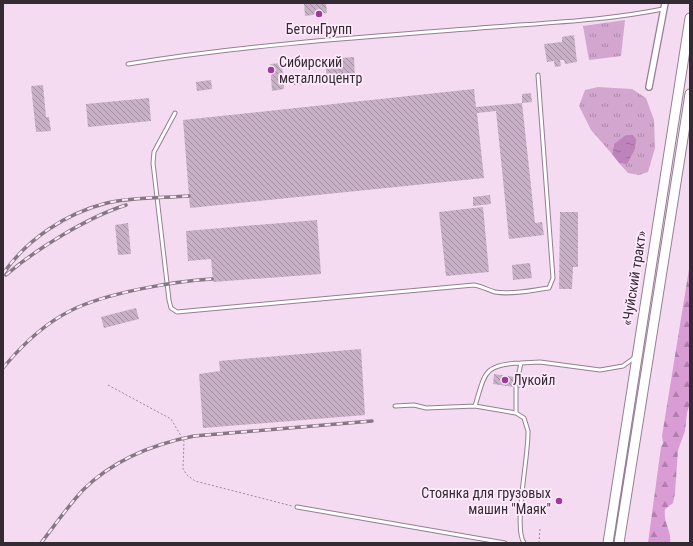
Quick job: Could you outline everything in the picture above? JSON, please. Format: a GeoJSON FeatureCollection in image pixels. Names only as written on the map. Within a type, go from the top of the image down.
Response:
{"type":"FeatureCollection","features":[{"type":"Feature","properties":{"kind":"highway","name":"«Чуйский тракт»"},"geometry":{"type":"LineString","coordinates":[[608,543],[690,18]]}},
{"type":"Feature","properties":{"kind":"highway","name":"«Чуйский тракт»"},"geometry":{"type":"LineString","coordinates":[[620,543],[690,94]]}},
{"type":"Feature","properties":{"kind":"street"},"geometry":{"type":"LineString","coordinates":[[649,87],[664,6]]}},
{"type":"Feature","properties":{"kind":"lane"},"geometry":{"type":"LineString","coordinates":[[128,64],[289,42],[593,18],[664,6]]}},
{"type":"Feature","properties":{"kind":"lane"},"geometry":{"type":"LineString","coordinates":[[175,113],[154,152],[152,163],[168,300],[171,308],[177,312],[474,285],[485,287],[493,292],[506,293],[549,288],[553,278],[538,75]]}},
{"type":"Feature","properties":{"kind":"lane"},"geometry":{"type":"LineString","coordinates":[[475,406],[485,375],[495,366],[540,362],[606,369],[623,366],[636,357]]}},
{"type":"Feature","properties":{"kind":"lane"},"geometry":{"type":"LineString","coordinates":[[518,377],[521,363]]}},
{"type":"Feature","properties":{"kind":"lane"},"geometry":{"type":"LineString","coordinates":[[516,387],[516,413]]}},
{"type":"Feature","properties":{"kind":"lane"},"geometry":{"type":"LineString","coordinates":[[395,406],[414,406],[426,408],[475,406],[516,413],[524,418],[528,431],[520,520],[520,538],[524,543]]}},
{"type":"Feature","properties":{"kind":"lane"},"geometry":{"type":"LineString","coordinates":[[297,507],[505,543]]}},
{"type":"Feature","properties":{"kind":"path"},"geometry":{"type":"LineString","coordinates":[[108,385],[171,419],[184,441],[183,469],[195,481],[297,507]]}},
{"type":"Feature","properties":{"kind":"path"},"geometry":{"type":"LineString","coordinates":[[539,543],[540,529]]}},
{"type":"Feature","properties":{"kind":"green space"},"geometry":{"type":"Polygon","coordinates":[[[625,20],[621,56],[589,60],[583,26],[625,20]]]}},
{"type":"Feature","properties":{"kind":"green space"},"geometry":{"type":"Polygon","coordinates":[[[598,87],[632,89],[646,98],[654,120],[655,148],[648,172],[639,175],[628,173],[619,163],[627,163],[614,144],[612,154],[591,130],[579,106],[585,90],[598,87]]]}},
{"type":"Feature","properties":{"kind":"green space"},"geometry":{"type":"Polygon","coordinates":[[[690,263],[690,403],[685,431],[678,450],[673,503],[665,509],[665,519],[670,535],[670,543],[648,543],[661,447],[663,443],[662,436],[690,263]]]}},
{"type":"Feature","properties":{"kind":"water"},"geometry":{"type":"Polygon","coordinates":[[[626,135],[633,135],[636,139],[635,149],[627,164],[619,163],[612,154],[614,144],[626,135]]]}},
{"type":"Feature","properties":{"kind":"building"},"geometry":{"type":"Polygon","coordinates":[[[304,3],[326,3],[327,13],[305,16],[304,3]]]}},
{"type":"Feature","properties":{"kind":"building"},"geometry":{"type":"Polygon","coordinates":[[[574,35],[577,62],[565,64],[564,60],[560,60],[561,66],[555,67],[554,61],[547,62],[544,44],[562,42],[562,37],[574,35]]]}},
{"type":"Feature","properties":{"kind":"building"},"geometry":{"type":"Polygon","coordinates":[[[354,57],[355,79],[327,81],[325,59],[354,57]]]}},
{"type":"Feature","properties":{"kind":"building"},"geometry":{"type":"Polygon","coordinates":[[[282,63],[284,89],[272,91],[270,64],[282,63]]]}},
{"type":"Feature","properties":{"kind":"building"},"geometry":{"type":"Polygon","coordinates":[[[302,75],[303,84],[294,85],[293,76],[302,75]]]}},
{"type":"Feature","properties":{"kind":"building"},"geometry":{"type":"Polygon","coordinates":[[[211,80],[212,89],[197,91],[196,82],[211,80]]]}},
{"type":"Feature","properties":{"kind":"building"},"geometry":{"type":"Polygon","coordinates":[[[43,85],[46,117],[49,117],[51,131],[36,132],[31,86],[43,85]]]}},
{"type":"Feature","properties":{"kind":"building"},"geometry":{"type":"Polygon","coordinates":[[[474,89],[476,107],[522,103],[535,223],[542,222],[544,235],[509,239],[496,111],[477,113],[484,178],[190,208],[183,120],[474,89]]]}},
{"type":"Feature","properties":{"kind":"building"},"geometry":{"type":"Polygon","coordinates":[[[531,93],[532,102],[522,103],[522,94],[531,93]]]}},
{"type":"Feature","properties":{"kind":"building"},"geometry":{"type":"Polygon","coordinates":[[[149,98],[151,121],[88,127],[86,104],[149,98]]]}},
{"type":"Feature","properties":{"kind":"building"},"geometry":{"type":"Polygon","coordinates":[[[490,195],[491,204],[473,206],[473,197],[490,195]]]}},
{"type":"Feature","properties":{"kind":"building"},"geometry":{"type":"Polygon","coordinates":[[[483,207],[489,272],[446,276],[439,212],[483,207]]]}},
{"type":"Feature","properties":{"kind":"building"},"geometry":{"type":"Polygon","coordinates":[[[560,212],[578,212],[578,267],[573,267],[572,289],[559,289],[560,212]]]}},
{"type":"Feature","properties":{"kind":"building"},"geometry":{"type":"Polygon","coordinates":[[[317,220],[321,274],[213,282],[211,259],[188,261],[186,231],[317,220]]]}},
{"type":"Feature","properties":{"kind":"building"},"geometry":{"type":"Polygon","coordinates":[[[128,223],[131,254],[118,255],[115,225],[128,223]]]}},
{"type":"Feature","properties":{"kind":"building"},"geometry":{"type":"Polygon","coordinates":[[[530,263],[532,278],[513,280],[512,265],[530,263]]]}},
{"type":"Feature","properties":{"kind":"building"},"geometry":{"type":"Polygon","coordinates":[[[136,308],[139,319],[104,328],[101,317],[136,308]]]}},
{"type":"Feature","properties":{"kind":"building"},"geometry":{"type":"Polygon","coordinates":[[[361,349],[365,415],[203,428],[199,374],[220,371],[219,361],[361,349]]]}},
{"type":"Feature","properties":{"kind":"building"},"geometry":{"type":"Polygon","coordinates":[[[494,374],[522,378],[521,388],[493,384],[494,374]]]}},
{"type":"Feature","properties":{"kind":"railway"},"geometry":{"type":"LineString","coordinates":[[3,274],[12,262],[35,239],[62,221],[77,214],[117,201],[189,196]]}},
{"type":"Feature","properties":{"kind":"railway"},"geometry":{"type":"LineString","coordinates":[[6,275],[32,255],[63,235],[95,217],[126,205]]}},
{"type":"Feature","properties":{"kind":"railway"},"geometry":{"type":"LineString","coordinates":[[3,368],[26,343],[52,321],[86,304],[121,293],[160,285],[212,279]]}},
{"type":"Feature","properties":{"kind":"railway"},"geometry":{"type":"LineString","coordinates":[[41,543],[72,502],[95,479],[121,462],[149,449],[179,439],[194,436],[372,421]]}},
{"type":"Feature","properties":{"kind":"place","name":"БетонГрупп"},"geometry":{"type":"Point","coordinates":[319,14]}},
{"type":"Feature","properties":{"kind":"place","name":"Сибирский металлоцентр"},"geometry":{"type":"Point","coordinates":[271,70]}},
{"type":"Feature","properties":{"kind":"place","name":"Лукойл"},"geometry":{"type":"Point","coordinates":[505,380]}},
{"type":"Feature","properties":{"kind":"place","name":"Стоянка для грузовых машин \"Маяк\""},"geometry":{"type":"Point","coordinates":[559,501]}}]}
